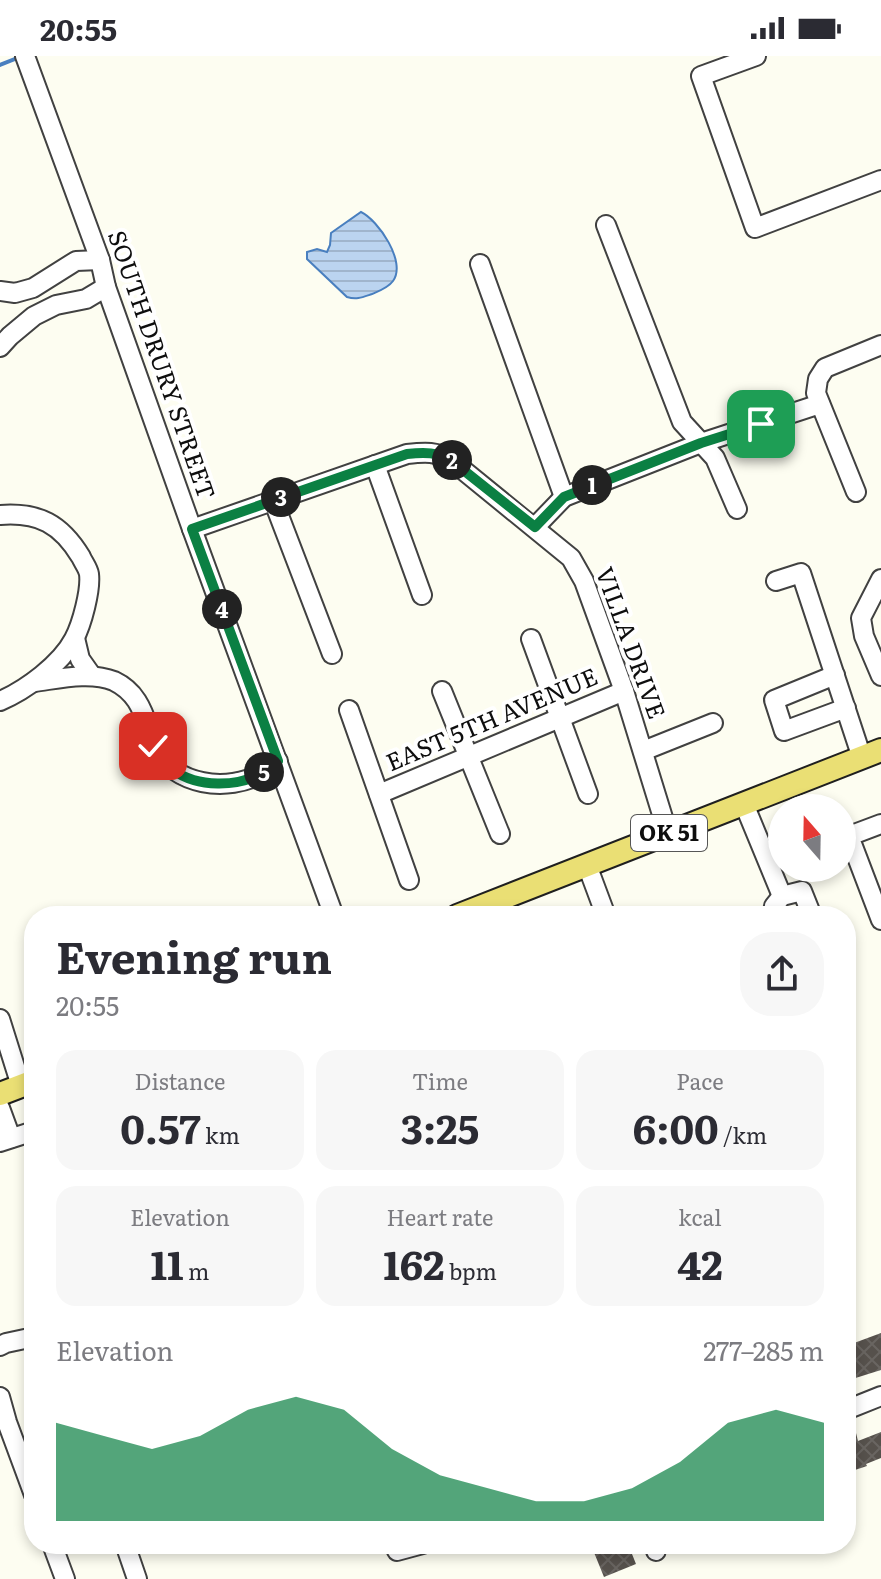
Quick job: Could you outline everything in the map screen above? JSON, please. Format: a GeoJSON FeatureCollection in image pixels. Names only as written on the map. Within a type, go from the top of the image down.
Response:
{"type":"FeatureCollection","features":[{"type":"Feature","properties":{"kind":"main road","name":"OK 51"},"geometry":{"type":"LineString","coordinates":[[482,906],[872,754]]}},
{"type":"Feature","properties":{"kind":"street","name":"SOUTH DRURY STREET"},"geometry":{"type":"LineString","coordinates":[[25,56],[100,260],[106,287],[192,529],[330,906]]}},
{"type":"Feature","properties":{"kind":"street"},"geometry":{"type":"LineString","coordinates":[[756,56],[701,76],[755,228],[881,180]]}},
{"type":"Feature","properties":{"kind":"street"},"geometry":{"type":"LineString","coordinates":[[606,225],[682,422],[715,458],[737,509]]}},
{"type":"Feature","properties":{"kind":"street"},"geometry":{"type":"LineString","coordinates":[[0,291],[15,293],[33,288],[76,261],[100,260]]}},
{"type":"Feature","properties":{"kind":"street"},"geometry":{"type":"LineString","coordinates":[[480,264],[564,497]]}},
{"type":"Feature","properties":{"kind":"street"},"geometry":{"type":"LineString","coordinates":[[0,347],[34,316],[56,305],[86,299],[106,287]]}},
{"type":"Feature","properties":{"kind":"street"},"geometry":{"type":"LineString","coordinates":[[856,492],[816,393],[818,379],[825,368],[881,345]]}},
{"type":"Feature","properties":{"kind":"street"},"geometry":{"type":"LineString","coordinates":[[535,527],[564,497],[701,443],[820,404]]}},
{"type":"Feature","properties":{"kind":"street","name":"VILLA DRIVE"},"geometry":{"type":"LineString","coordinates":[[192,529],[407,454],[441,454],[452,461],[571,558],[584,581],[624,691],[668,834]]}},
{"type":"Feature","properties":{"kind":"street"},"geometry":{"type":"LineString","coordinates":[[375,465],[422,595]]}},
{"type":"Feature","properties":{"kind":"street"},"geometry":{"type":"LineString","coordinates":[[273,500],[332,654]]}},
{"type":"Feature","properties":{"kind":"street"},"geometry":{"type":"LineString","coordinates":[[0,515],[35,516],[59,529],[71,541],[89,572],[84,612],[75,638],[66,652],[34,682],[0,701]]}},
{"type":"Feature","properties":{"kind":"street"},"geometry":{"type":"LineString","coordinates":[[776,581],[801,573],[846,708],[872,754]]}},
{"type":"Feature","properties":{"kind":"street"},"geometry":{"type":"LineString","coordinates":[[881,579],[861,618],[864,636],[881,676]]}},
{"type":"Feature","properties":{"kind":"street"},"geometry":{"type":"LineString","coordinates":[[75,638],[80,659],[92,676]]}},
{"type":"Feature","properties":{"kind":"street"},"geometry":{"type":"LineString","coordinates":[[531,639],[588,794]]}},
{"type":"Feature","properties":{"kind":"street"},"geometry":{"type":"LineString","coordinates":[[835,675],[774,700],[784,731],[846,708]]}},
{"type":"Feature","properties":{"kind":"street"},"geometry":{"type":"LineString","coordinates":[[34,682],[92,676],[112,680],[139,702],[153,746],[163,759],[174,771],[195,781],[217,784],[241,780],[263,773],[278,761]]}},
{"type":"Feature","properties":{"kind":"street"},"geometry":{"type":"LineString","coordinates":[[442,691],[500,834]]}},
{"type":"Feature","properties":{"kind":"street","name":"EAST 5TH AVENUE"},"geometry":{"type":"LineString","coordinates":[[379,794],[624,691]]}},
{"type":"Feature","properties":{"kind":"street"},"geometry":{"type":"LineString","coordinates":[[349,710],[409,880]]}},
{"type":"Feature","properties":{"kind":"street"},"geometry":{"type":"LineString","coordinates":[[643,751],[713,723]]}},
{"type":"Feature","properties":{"kind":"street"},"geometry":{"type":"LineString","coordinates":[[744,804],[782,896]]}},
{"type":"Feature","properties":{"kind":"street"},"geometry":{"type":"LineString","coordinates":[[881,824],[849,836],[881,920]]}},
{"type":"Feature","properties":{"kind":"street"},"geometry":{"type":"LineString","coordinates":[[587,865],[602,906]]}},
{"type":"Feature","properties":{"kind":"street"},"geometry":{"type":"LineString","coordinates":[[774,906],[782,896],[802,891],[808,906]]}},
{"type":"Feature","properties":{"kind":"street"},"geometry":{"type":"LineString","coordinates":[[0,1019],[18,1087]]}},
{"type":"Feature","properties":{"kind":"street"},"geometry":{"type":"LineString","coordinates":[[0,1108],[6,1140]]}},
{"type":"Feature","properties":{"kind":"street"},"geometry":{"type":"LineString","coordinates":[[0,1346],[24,1339]]}},
{"type":"Feature","properties":{"kind":"street"},"geometry":{"type":"LineString","coordinates":[[856,1406],[881,1396]]}},
{"type":"Feature","properties":{"kind":"street"},"geometry":{"type":"LineString","coordinates":[[0,1397],[3,1423],[24,1472]]}},
{"type":"Feature","properties":{"kind":"street"},"geometry":{"type":"LineString","coordinates":[[56,1554],[65,1579]]}},
{"type":"Feature","properties":{"kind":"street"},"geometry":{"type":"LineString","coordinates":[[128,1554],[137,1579]]}},
{"type":"Feature","properties":{"kind":"water"},"geometry":{"type":"Polygon","coordinates":[[[361,212],[375,223],[389,242],[394,253],[396,273],[386,287],[354,298],[347,297],[307,259],[307,252],[317,249],[327,252],[331,233],[361,212]]]}},
{"type":"Feature","properties":{"kind":"building"},"geometry":{"type":"Polygon","coordinates":[[[881,1333],[881,1370],[856,1378],[856,1342],[881,1333]]]}},
{"type":"Feature","properties":{"kind":"building"},"geometry":{"type":"Polygon","coordinates":[[[881,1432],[881,1458],[856,1470],[856,1433],[858,1441],[881,1432]]]}},
{"type":"Feature","properties":{"kind":"building"},"geometry":{"type":"Polygon","coordinates":[[[595,1554],[632,1554],[636,1564],[604,1577],[595,1554]]]}},
{"type":"Feature","properties":{"kind":"waterway"},"geometry":{"type":"LineString","coordinates":[[0,65],[20,57]]}},
{"type":"Feature","properties":{"kind":"route"},"geometry":{"type":"LineString","coordinates":[[153,746],[174,771],[195,781],[217,784],[263,773],[278,761],[192,529],[407,454],[428,452],[441,454],[452,461],[535,527],[564,497],[701,443],[761,424]]}}]}
